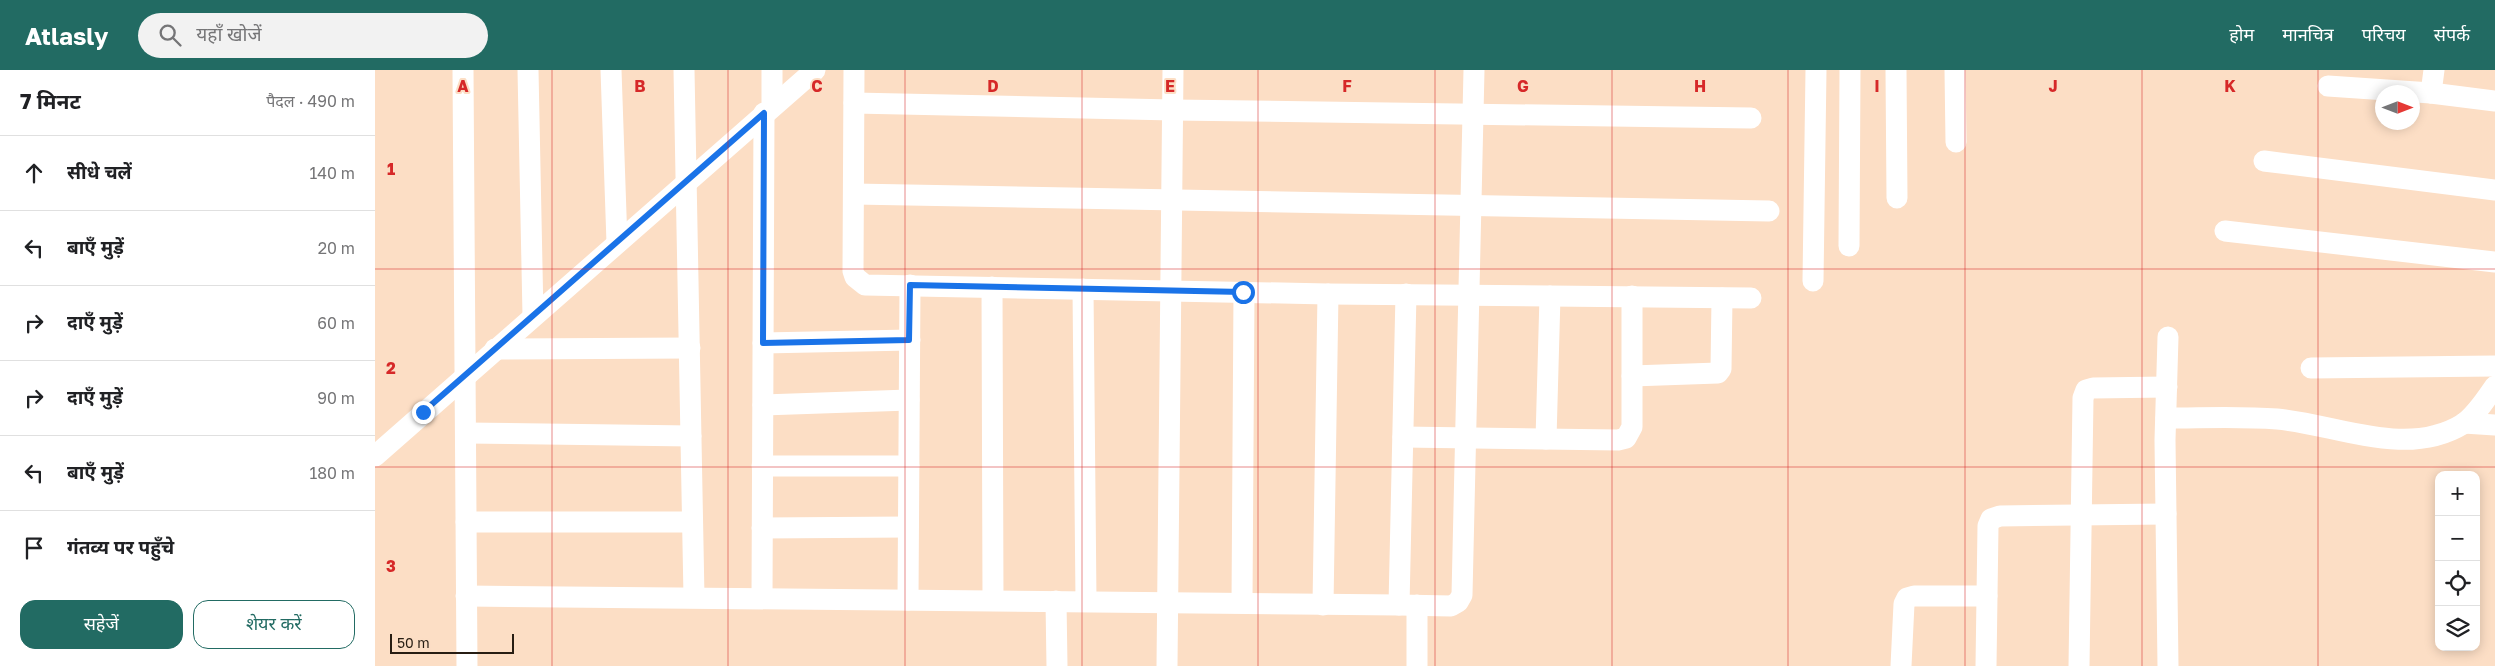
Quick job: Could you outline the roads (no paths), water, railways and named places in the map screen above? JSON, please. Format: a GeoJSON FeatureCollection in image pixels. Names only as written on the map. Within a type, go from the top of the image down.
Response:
{"type":"FeatureCollection","features":[{"type":"Feature","properties":{"kind":"street"},"geometry":{"type":"LineString","coordinates":[[463,70],[467,666]]}},
{"type":"Feature","properties":{"kind":"street"},"geometry":{"type":"LineString","coordinates":[[528,70],[533,316]]}},
{"type":"Feature","properties":{"kind":"street"},"geometry":{"type":"LineString","coordinates":[[611,70],[617,242]]}},
{"type":"Feature","properties":{"kind":"street"},"geometry":{"type":"LineString","coordinates":[[684,70],[688,180],[694,597]]}},
{"type":"Feature","properties":{"kind":"street"},"geometry":{"type":"LineString","coordinates":[[762,598],[763,343],[768,110],[771,70]]}},
{"type":"Feature","properties":{"kind":"street"},"geometry":{"type":"LineString","coordinates":[[375,456],[815,70]]}},
{"type":"Feature","properties":{"kind":"street"},"geometry":{"type":"LineString","coordinates":[[854,70],[855,278],[865,285],[1328,294],[1751,298]]}},
{"type":"Feature","properties":{"kind":"street"},"geometry":{"type":"LineString","coordinates":[[1167,666],[1166,602],[1173,70]]}},
{"type":"Feature","properties":{"kind":"street"},"geometry":{"type":"LineString","coordinates":[[466,596],[1451,606],[1458,602],[1463,595],[1474,70]]}},
{"type":"Feature","properties":{"kind":"street"},"geometry":{"type":"LineString","coordinates":[[1813,280],[1817,70]]}},
{"type":"Feature","properties":{"kind":"street"},"geometry":{"type":"LineString","coordinates":[[1849,70],[1849,246]]}},
{"type":"Feature","properties":{"kind":"street"},"geometry":{"type":"LineString","coordinates":[[1895,70],[1897,198]]}},
{"type":"Feature","properties":{"kind":"street"},"geometry":{"type":"LineString","coordinates":[[1955,70],[1956,142]]}},
{"type":"Feature","properties":{"kind":"street"},"geometry":{"type":"LineString","coordinates":[[2431,93],[2434,70]]}},
{"type":"Feature","properties":{"kind":"street"},"geometry":{"type":"LineString","coordinates":[[2328,86],[2431,93],[2495,101]]}},
{"type":"Feature","properties":{"kind":"street"},"geometry":{"type":"LineString","coordinates":[[854,103],[1173,110],[1751,118]]}},
{"type":"Feature","properties":{"kind":"street"},"geometry":{"type":"LineString","coordinates":[[2264,161],[2495,190]]}},
{"type":"Feature","properties":{"kind":"street"},"geometry":{"type":"LineString","coordinates":[[854,194],[1769,211]]}},
{"type":"Feature","properties":{"kind":"street"},"geometry":{"type":"LineString","coordinates":[[2225,230],[2495,262]]}},
{"type":"Feature","properties":{"kind":"street"},"geometry":{"type":"LineString","coordinates":[[908,600],[910,285]]}},
{"type":"Feature","properties":{"kind":"street"},"geometry":{"type":"LineString","coordinates":[[992,287],[993,600]]}},
{"type":"Feature","properties":{"kind":"street"},"geometry":{"type":"LineString","coordinates":[[1083,289],[1086,601]]}},
{"type":"Feature","properties":{"kind":"street"},"geometry":{"type":"LineString","coordinates":[[1242,603],[1243,292]]}},
{"type":"Feature","properties":{"kind":"street"},"geometry":{"type":"LineString","coordinates":[[1323,605],[1328,294]]}},
{"type":"Feature","properties":{"kind":"street"},"geometry":{"type":"LineString","coordinates":[[1406,294],[1403,437],[1408,606],[1417,666]]}},
{"type":"Feature","properties":{"kind":"street"},"geometry":{"type":"LineString","coordinates":[[1546,439],[1550,296]]}},
{"type":"Feature","properties":{"kind":"street"},"geometry":{"type":"LineString","coordinates":[[1403,437],[1618,440],[1626,438],[1632,427],[1633,296]]}},
{"type":"Feature","properties":{"kind":"street"},"geometry":{"type":"LineString","coordinates":[[1632,376],[1718,373],[1721,369],[1722,298]]}},
{"type":"Feature","properties":{"kind":"street"},"geometry":{"type":"LineString","coordinates":[[2168,337],[2166,418],[2168,666]]}},
{"type":"Feature","properties":{"kind":"street"},"geometry":{"type":"LineString","coordinates":[[763,343],[909,340]]}},
{"type":"Feature","properties":{"kind":"street"},"geometry":{"type":"LineString","coordinates":[[495,349],[690,348]]}},
{"type":"Feature","properties":{"kind":"street"},"geometry":{"type":"LineString","coordinates":[[2311,368],[2495,366]]}},
{"type":"Feature","properties":{"kind":"street"},"geometry":{"type":"LineString","coordinates":[[2166,418],[2275,419],[2392,439],[2421,438],[2443,434],[2464,423],[2478,410],[2495,386]]}},
{"type":"Feature","properties":{"kind":"street"},"geometry":{"type":"LineString","coordinates":[[2079,666],[2083,398],[2086,390],[2093,388],[2167,387]]}},
{"type":"Feature","properties":{"kind":"street"},"geometry":{"type":"LineString","coordinates":[[763,405],[909,400]]}},
{"type":"Feature","properties":{"kind":"street"},"geometry":{"type":"LineString","coordinates":[[2464,423],[2495,425]]}},
{"type":"Feature","properties":{"kind":"street"},"geometry":{"type":"LineString","coordinates":[[466,433],[691,436]]}},
{"type":"Feature","properties":{"kind":"street"},"geometry":{"type":"LineString","coordinates":[[762,466],[909,466]]}},
{"type":"Feature","properties":{"kind":"street"},"geometry":{"type":"LineString","coordinates":[[1986,666],[1988,526],[1991,519],[1999,516],[2166,514]]}},
{"type":"Feature","properties":{"kind":"street"},"geometry":{"type":"LineString","coordinates":[[466,522],[693,522]]}},
{"type":"Feature","properties":{"kind":"street"},"geometry":{"type":"LineString","coordinates":[[762,528],[909,527]]}},
{"type":"Feature","properties":{"kind":"street"},"geometry":{"type":"LineString","coordinates":[[1901,666],[1904,604],[1907,598],[1914,596],[1987,596]]}},
{"type":"Feature","properties":{"kind":"street"},"geometry":{"type":"LineString","coordinates":[[1056,601],[1057,666]]}}]}
